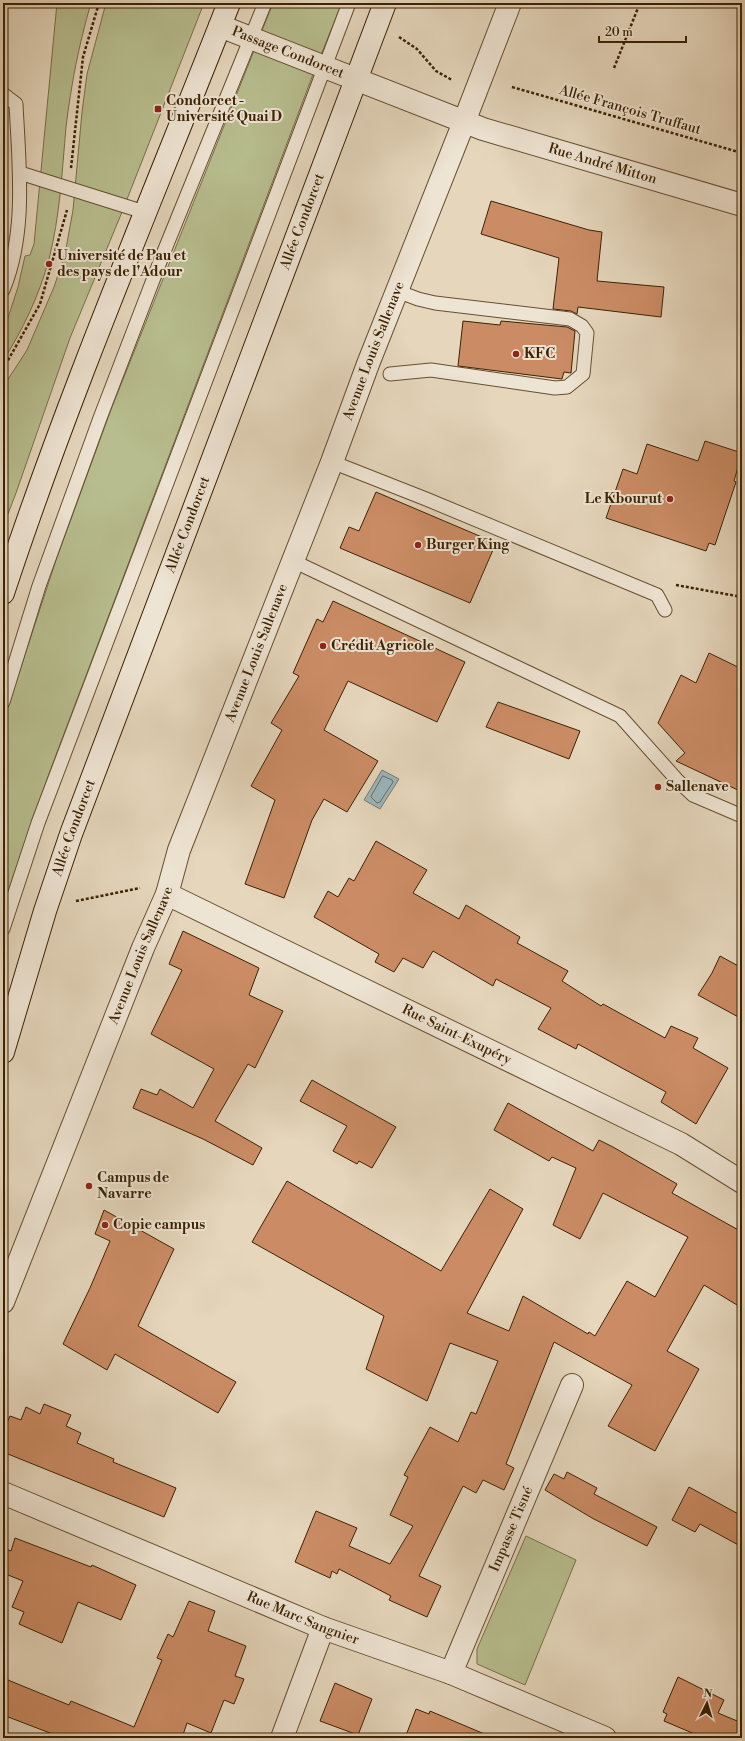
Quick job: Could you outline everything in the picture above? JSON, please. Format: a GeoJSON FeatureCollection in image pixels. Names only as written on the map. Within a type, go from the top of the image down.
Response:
{"type":"FeatureCollection","features":[{"type":"Feature","properties":{"kind":"street"},"geometry":{"type":"LineString","coordinates":[[3,593],[28,517],[144,212],[229,3]]}},
{"type":"Feature","properties":{"kind":"street","name":"Allée Condorcet"},"geometry":{"type":"LineString","coordinates":[[3,1052],[43,917],[71,834],[385,3]]}},
{"type":"Feature","properties":{"kind":"street","name":"Avenue Louis Sallenave"},"geometry":{"type":"LineString","coordinates":[[3,1302],[143,948],[167,894],[179,850],[332,462],[397,291],[510,3]]}},
{"type":"Feature","properties":{"kind":"street","name":"Passage Condorcet"},"geometry":{"type":"LineString","coordinates":[[220,26],[464,122]]}},
{"type":"Feature","properties":{"kind":"street","name":"Rue André Mitton"},"geometry":{"type":"LineString","coordinates":[[464,122],[510,138],[742,205]]}},
{"type":"Feature","properties":{"kind":"street","name":"Rue Saint-Exupéry"},"geometry":{"type":"LineString","coordinates":[[167,894],[681,1144],[742,1182]]}},
{"type":"Feature","properties":{"kind":"street","name":"Impasse Tisné"},"geometry":{"type":"LineString","coordinates":[[451,1673],[572,1385]]}},
{"type":"Feature","properties":{"kind":"street","name":"Rue Marc Sangnier"},"geometry":{"type":"LineString","coordinates":[[3,1493],[323,1628],[451,1673],[605,1738]]}},
{"type":"Feature","properties":{"kind":"street"},"geometry":{"type":"LineString","coordinates":[[282,1738],[323,1628]]}},
{"type":"Feature","properties":{"kind":"lane"},"geometry":{"type":"LineString","coordinates":[[3,702],[39,586],[100,418],[163,254],[265,3]]}},
{"type":"Feature","properties":{"kind":"lane"},"geometry":{"type":"LineString","coordinates":[[3,930],[41,815],[349,3]]}},
{"type":"Feature","properties":{"kind":"lane"},"geometry":{"type":"LineString","coordinates":[[3,94],[16,104],[20,173],[15,247],[3,290]]}},
{"type":"Feature","properties":{"kind":"lane"},"geometry":{"type":"LineString","coordinates":[[20,173],[144,212]]}},
{"type":"Feature","properties":{"kind":"lane"},"geometry":{"type":"LineString","coordinates":[[390,374],[431,370],[555,388],[567,387],[583,374],[587,333],[582,326],[570,319],[435,302],[418,299],[397,291]]}},
{"type":"Feature","properties":{"kind":"lane"},"geometry":{"type":"LineString","coordinates":[[332,462],[426,499],[657,595],[665,610]]}},
{"type":"Feature","properties":{"kind":"lane"},"geometry":{"type":"LineString","coordinates":[[293,561],[620,716],[678,781],[693,795],[742,816]]}},
{"type":"Feature","properties":{"kind":"path"},"geometry":{"type":"LineString","coordinates":[[614,68],[640,3]]}},
{"type":"Feature","properties":{"kind":"path","name":"Allée François Truffaut"},"geometry":{"type":"LineString","coordinates":[[512,87],[742,153]]}},
{"type":"Feature","properties":{"kind":"path"},"geometry":{"type":"LineString","coordinates":[[78,902],[144,888],[167,894]]}},
{"type":"Feature","properties":{"kind":"green space"},"geometry":{"type":"Polygon","coordinates":[[[57,3],[91,3],[79,49],[70,96],[62,177],[53,243],[45,273],[30,312],[3,361],[3,333],[18,287],[25,256],[30,255],[34,244],[57,3]]]}},
{"type":"Feature","properties":{"kind":"green space"},"geometry":{"type":"Polygon","coordinates":[[[106,3],[204,3],[122,212],[70,338],[3,527],[3,387],[27,350],[54,287],[65,254],[73,210],[87,74],[106,3]]]}},
{"type":"Feature","properties":{"kind":"green space"},"geometry":{"type":"Polygon","coordinates":[[[273,3],[342,3],[312,77],[50,771],[3,906],[3,722],[56,560],[112,407],[273,3]]]}},
{"type":"Feature","properties":{"kind":"green space"},"geometry":{"type":"Polygon","coordinates":[[[526,1536],[576,1560],[525,1685],[477,1664],[477,1649],[526,1536]]]}},
{"type":"Feature","properties":{"kind":"water"},"geometry":{"type":"Polygon","coordinates":[[[382,770],[399,779],[380,809],[364,800],[382,770]]]}},
{"type":"Feature","properties":{"kind":"building"},"geometry":{"type":"Polygon","coordinates":[[[491,201],[589,230],[602,232],[597,281],[664,287],[661,317],[578,307],[577,314],[571,311],[553,309],[559,258],[481,234],[491,201]]]}},
{"type":"Feature","properties":{"kind":"building","name":"KFC"},"geometry":{"type":"Polygon","coordinates":[[[463,321],[500,325],[501,321],[567,327],[575,331],[571,373],[564,372],[562,379],[458,366],[463,321]]]}},
{"type":"Feature","properties":{"kind":"building"},"geometry":{"type":"Polygon","coordinates":[[[705,441],[742,453],[734,481],[736,482],[715,545],[709,543],[706,551],[606,518],[623,469],[637,474],[647,444],[698,461],[705,441]]]}},
{"type":"Feature","properties":{"kind":"building","name":"Burger King"},"geometry":{"type":"Polygon","coordinates":[[[376,492],[496,543],[470,603],[340,548],[349,527],[359,531],[376,492]]]}},
{"type":"Feature","properties":{"kind":"building"},"geometry":{"type":"Polygon","coordinates":[[[333,601],[465,662],[437,722],[348,681],[324,730],[378,761],[347,812],[324,799],[312,820],[284,898],[245,884],[275,800],[251,786],[282,730],[271,723],[299,676],[293,673],[317,619],[323,622],[333,601]]]}},
{"type":"Feature","properties":{"kind":"building"},"geometry":{"type":"Polygon","coordinates":[[[709,653],[742,669],[742,792],[676,761],[685,753],[658,723],[681,675],[696,683],[709,653]]]}},
{"type":"Feature","properties":{"kind":"building"},"geometry":{"type":"Polygon","coordinates":[[[498,702],[580,731],[569,759],[486,727],[498,702]]]}},
{"type":"Feature","properties":{"kind":"building"},"geometry":{"type":"Polygon","coordinates":[[[376,841],[427,870],[413,893],[459,919],[466,905],[520,937],[517,943],[568,971],[562,981],[601,1006],[603,1004],[665,1038],[671,1026],[698,1038],[693,1048],[728,1068],[696,1124],[661,1102],[666,1092],[578,1044],[576,1049],[538,1029],[551,1008],[496,979],[493,986],[433,951],[423,968],[403,958],[394,972],[375,962],[379,954],[314,917],[328,891],[338,897],[349,878],[354,881],[376,841]]]}},
{"type":"Feature","properties":{"kind":"building"},"geometry":{"type":"Polygon","coordinates":[[[183,931],[259,968],[249,995],[283,1011],[255,1068],[248,1064],[215,1121],[262,1148],[253,1165],[203,1139],[133,1108],[141,1089],[157,1095],[160,1089],[193,1108],[214,1069],[151,1034],[182,970],[169,964],[183,931]]]}},
{"type":"Feature","properties":{"kind":"building"},"geometry":{"type":"Polygon","coordinates":[[[720,956],[742,968],[742,1019],[698,995],[712,973],[720,956]]]}},
{"type":"Feature","properties":{"kind":"building"},"geometry":{"type":"Polygon","coordinates":[[[312,1080],[396,1127],[372,1168],[359,1161],[357,1164],[333,1151],[347,1126],[300,1101],[312,1080]]]}},
{"type":"Feature","properties":{"kind":"building"},"geometry":{"type":"Polygon","coordinates":[[[508,1103],[593,1151],[599,1140],[613,1147],[677,1184],[672,1193],[742,1232],[742,1308],[704,1285],[667,1351],[699,1369],[655,1451],[608,1426],[632,1385],[554,1342],[506,1464],[514,1468],[504,1490],[483,1480],[476,1493],[463,1486],[419,1576],[441,1586],[427,1617],[389,1600],[391,1596],[339,1569],[337,1574],[332,1571],[330,1578],[295,1562],[316,1511],[357,1528],[349,1546],[390,1564],[413,1526],[390,1515],[408,1477],[404,1475],[430,1427],[458,1442],[471,1412],[476,1414],[498,1361],[450,1343],[427,1401],[366,1369],[384,1316],[252,1242],[287,1181],[441,1271],[490,1189],[523,1209],[467,1313],[509,1331],[523,1296],[588,1334],[589,1332],[595,1336],[627,1281],[655,1297],[688,1237],[603,1193],[580,1239],[553,1225],[576,1168],[552,1157],[549,1161],[494,1130],[508,1103]]]}},
{"type":"Feature","properties":{"kind":"building"},"geometry":{"type":"Polygon","coordinates":[[[104,1210],[174,1249],[138,1326],[236,1382],[218,1413],[115,1354],[107,1370],[63,1344],[90,1288],[110,1241],[95,1234],[104,1210]]]}},
{"type":"Feature","properties":{"kind":"building"},"geometry":{"type":"Polygon","coordinates":[[[44,1404],[71,1415],[66,1426],[81,1433],[77,1443],[114,1459],[113,1462],[176,1488],[164,1517],[3,1452],[3,1432],[10,1416],[21,1420],[26,1407],[40,1414],[44,1404]]]}},
{"type":"Feature","properties":{"kind":"building"},"geometry":{"type":"Polygon","coordinates":[[[567,1472],[597,1488],[594,1494],[657,1527],[647,1546],[592,1518],[545,1490],[554,1474],[564,1479],[567,1472]]]}},
{"type":"Feature","properties":{"kind":"building"},"geometry":{"type":"Polygon","coordinates":[[[689,1487],[742,1516],[742,1547],[700,1524],[695,1532],[672,1520],[689,1487]]]}},
{"type":"Feature","properties":{"kind":"building"},"geometry":{"type":"Polygon","coordinates":[[[15,1538],[91,1567],[92,1565],[136,1585],[121,1620],[78,1602],[62,1643],[19,1624],[24,1612],[12,1607],[23,1581],[3,1573],[3,1548],[11,1551],[15,1538]]]}},
{"type":"Feature","properties":{"kind":"building"},"geometry":{"type":"Polygon","coordinates":[[[189,1601],[215,1611],[208,1631],[246,1646],[235,1676],[244,1679],[234,1704],[224,1700],[211,1733],[187,1723],[182,1738],[63,1738],[3,1715],[3,1678],[69,1705],[71,1701],[134,1727],[162,1660],[157,1658],[168,1634],[173,1637],[189,1601]]]}},
{"type":"Feature","properties":{"kind":"building"},"geometry":{"type":"Polygon","coordinates":[[[678,1677],[724,1700],[718,1713],[742,1723],[742,1738],[704,1738],[664,1721],[667,1714],[663,1712],[678,1677]]]}},
{"type":"Feature","properties":{"kind":"building"},"geometry":{"type":"Polygon","coordinates":[[[335,1683],[372,1699],[358,1735],[320,1721],[335,1683]]]}},
{"type":"Feature","properties":{"kind":"building"},"geometry":{"type":"Polygon","coordinates":[[[416,1709],[429,1714],[430,1711],[494,1738],[405,1738],[416,1709]]]}},
{"type":"Feature","properties":{"kind":"place","name":"Condorcet - Université Quai D"},"geometry":{"type":"Point","coordinates":[158,109]}},
{"type":"Feature","properties":{"kind":"place","name":"Université de Pau et des pays de l'Adour"},"geometry":{"type":"Point","coordinates":[49,264]}},
{"type":"Feature","properties":{"kind":"place","name":"KFC"},"geometry":{"type":"Point","coordinates":[516,354]}},
{"type":"Feature","properties":{"kind":"place","name":"Le Kbourut"},"geometry":{"type":"Point","coordinates":[670,499]}},
{"type":"Feature","properties":{"kind":"place","name":"Burger King"},"geometry":{"type":"Point","coordinates":[418,545]}},
{"type":"Feature","properties":{"kind":"place","name":"Crédit Agricole"},"geometry":{"type":"Point","coordinates":[323,646]}},
{"type":"Feature","properties":{"kind":"place","name":"Sallenave"},"geometry":{"type":"Point","coordinates":[658,787]}},
{"type":"Feature","properties":{"kind":"place","name":"Campus de Navarre"},"geometry":{"type":"Point","coordinates":[89,1186]}},
{"type":"Feature","properties":{"kind":"place","name":"Copie campus"},"geometry":{"type":"Point","coordinates":[105,1225]}}]}
